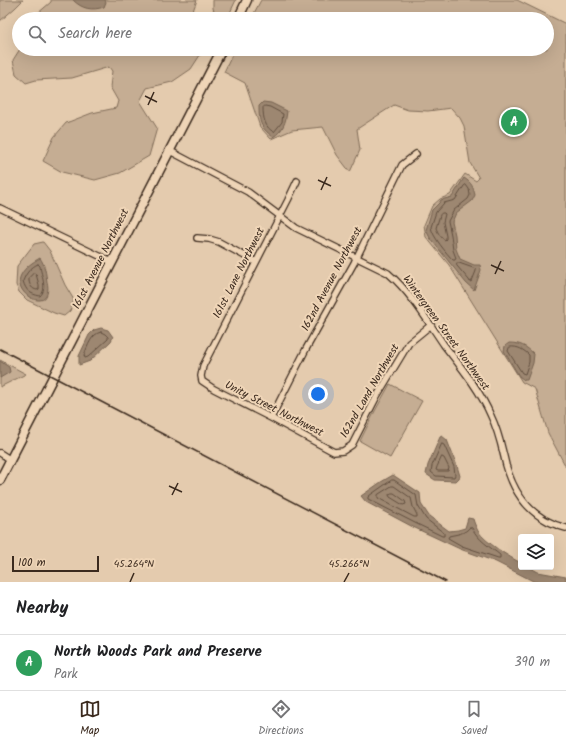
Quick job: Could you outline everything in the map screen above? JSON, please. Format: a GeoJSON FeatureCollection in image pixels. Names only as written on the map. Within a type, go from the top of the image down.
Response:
{"type":"FeatureCollection","features":[{"type":"Feature","properties":{"kind":"main road"},"geometry":{"type":"LineString","coordinates":[[241,12],[247,0]]}},
{"type":"Feature","properties":{"kind":"main road","name":"161st Avenue Northwest"},"geometry":{"type":"LineString","coordinates":[[0,480],[218,56]]}},
{"type":"Feature","properties":{"kind":"street","name":"Wintergreen Street Northwest"},"geometry":{"type":"LineString","coordinates":[[170,151],[248,192],[296,228],[357,257],[388,273],[394,278],[412,298],[478,392],[492,416],[507,467],[515,488],[525,503],[539,516],[555,526],[566,528]]}},
{"type":"Feature","properties":{"kind":"street","name":"162nd Avenue Northwest"},"geometry":{"type":"LineString","coordinates":[[271,418],[306,349],[357,257],[402,165],[416,154]]}},
{"type":"Feature","properties":{"kind":"street","name":"161st Lane Northwest"},"geometry":{"type":"LineString","coordinates":[[201,376],[203,366],[297,181]]}},
{"type":"Feature","properties":{"kind":"street"},"geometry":{"type":"LineString","coordinates":[[0,208],[112,262]]}},
{"type":"Feature","properties":{"kind":"street"},"geometry":{"type":"LineString","coordinates":[[197,238],[210,239],[219,242],[256,262]]}},
{"type":"Feature","properties":{"kind":"street","name":"162nd Land Northwest"},"geometry":{"type":"LineString","coordinates":[[344,451],[352,445],[377,396],[409,343],[431,325]]}},
{"type":"Feature","properties":{"kind":"street","name":"Unity Street Northwest"},"geometry":{"type":"LineString","coordinates":[[201,376],[202,381],[214,389],[334,452],[344,451]]}},
{"type":"Feature","properties":{"kind":"street"},"geometry":{"type":"LineString","coordinates":[[0,453],[11,460]]}},
{"type":"Feature","properties":{"kind":"shaded area"},"geometry":{"type":"Polygon","coordinates":[[[0,0],[23,0],[0,21],[0,0]]]}},
{"type":"Feature","properties":{"kind":"shaded area"},"geometry":{"type":"Polygon","coordinates":[[[51,0],[197,0],[193,12],[39,12],[51,2],[51,0]]]}},
{"type":"Feature","properties":{"kind":"shaded area"},"geometry":{"type":"Polygon","coordinates":[[[213,0],[236,0],[230,12],[214,12],[213,0]]]}},
{"type":"Feature","properties":{"kind":"shaded area"},"geometry":{"type":"Polygon","coordinates":[[[261,0],[517,0],[542,12],[255,12],[261,0]]]}},
{"type":"Feature","properties":{"kind":"shaded area"},"geometry":{"type":"Polygon","coordinates":[[[554,18],[566,24],[566,467],[548,433],[535,389],[522,382],[449,265],[426,237],[424,225],[432,206],[440,199],[450,195],[465,174],[476,181],[479,178],[470,163],[464,126],[460,118],[451,108],[428,111],[408,110],[394,105],[357,129],[360,150],[350,172],[337,155],[323,127],[292,130],[271,139],[260,127],[245,83],[224,72],[232,56],[554,56],[554,18]]]}},
{"type":"Feature","properties":{"kind":"shaded area"},"geometry":{"type":"Polygon","coordinates":[[[16,56],[199,56],[191,69],[172,82],[147,88],[140,101],[157,128],[149,156],[120,173],[95,180],[62,172],[43,161],[54,137],[66,123],[92,113],[116,108],[118,101],[110,87],[112,71],[109,67],[72,78],[36,80],[26,83],[16,74],[13,60],[16,56]]]}},
{"type":"Feature","properties":{"kind":"shaded area"},"geometry":{"type":"Polygon","coordinates":[[[43,242],[50,251],[65,285],[74,300],[70,311],[64,316],[54,313],[27,300],[19,292],[16,285],[17,266],[34,244],[43,242]]]}},
{"type":"Feature","properties":{"kind":"shaded area"},"geometry":{"type":"Polygon","coordinates":[[[0,360],[26,374],[0,387],[0,360]]]}},
{"type":"Feature","properties":{"kind":"shaded area"},"geometry":{"type":"Polygon","coordinates":[[[390,384],[422,401],[390,458],[360,441],[390,384]]]}},
{"type":"Feature","properties":{"kind":"water"},"geometry":{"type":"Polygon","coordinates":[[[73,0],[105,0],[106,2],[104,7],[91,9],[80,5],[73,0]]]}},
{"type":"Feature","properties":{"kind":"water"},"geometry":{"type":"Polygon","coordinates":[[[263,102],[271,103],[287,111],[283,126],[273,137],[261,124],[259,106],[263,102]]]}},
{"type":"Feature","properties":{"kind":"water"},"geometry":{"type":"Polygon","coordinates":[[[464,178],[472,185],[475,195],[472,201],[456,213],[452,222],[456,249],[460,259],[474,265],[480,265],[481,270],[474,290],[466,283],[430,238],[426,230],[432,210],[441,200],[452,197],[464,178]]]}},
{"type":"Feature","properties":{"kind":"water"},"geometry":{"type":"Polygon","coordinates":[[[40,258],[45,270],[48,287],[45,298],[35,300],[27,295],[21,288],[20,279],[27,267],[40,258]]]}},
{"type":"Feature","properties":{"kind":"water"},"geometry":{"type":"Polygon","coordinates":[[[101,328],[108,330],[113,337],[111,341],[90,361],[79,365],[79,356],[89,335],[94,330],[101,328]]]}},
{"type":"Feature","properties":{"kind":"water"},"geometry":{"type":"Polygon","coordinates":[[[509,343],[523,346],[534,354],[533,363],[527,380],[524,380],[519,376],[504,351],[505,346],[509,343]]]}},
{"type":"Feature","properties":{"kind":"water"},"geometry":{"type":"Polygon","coordinates":[[[0,361],[9,367],[10,372],[0,378],[0,361]]]}},
{"type":"Feature","properties":{"kind":"water"},"geometry":{"type":"Polygon","coordinates":[[[442,436],[447,440],[457,466],[460,476],[456,481],[435,480],[426,474],[428,465],[440,437],[442,436]]]}},
{"type":"Feature","properties":{"kind":"water"},"geometry":{"type":"Polygon","coordinates":[[[393,475],[420,493],[421,504],[429,516],[449,531],[465,528],[468,518],[473,519],[478,531],[486,540],[518,561],[518,570],[534,570],[566,577],[566,582],[535,582],[496,562],[460,549],[413,527],[366,502],[361,496],[393,475]]]}},
{"type":"Feature","properties":{"kind":"railway"},"geometry":{"type":"LineString","coordinates":[[0,349],[446,582]]}},
{"type":"Feature","properties":{"kind":"place","name":"North Woods Park and Preserve"},"geometry":{"type":"Point","coordinates":[514,122]}}]}
